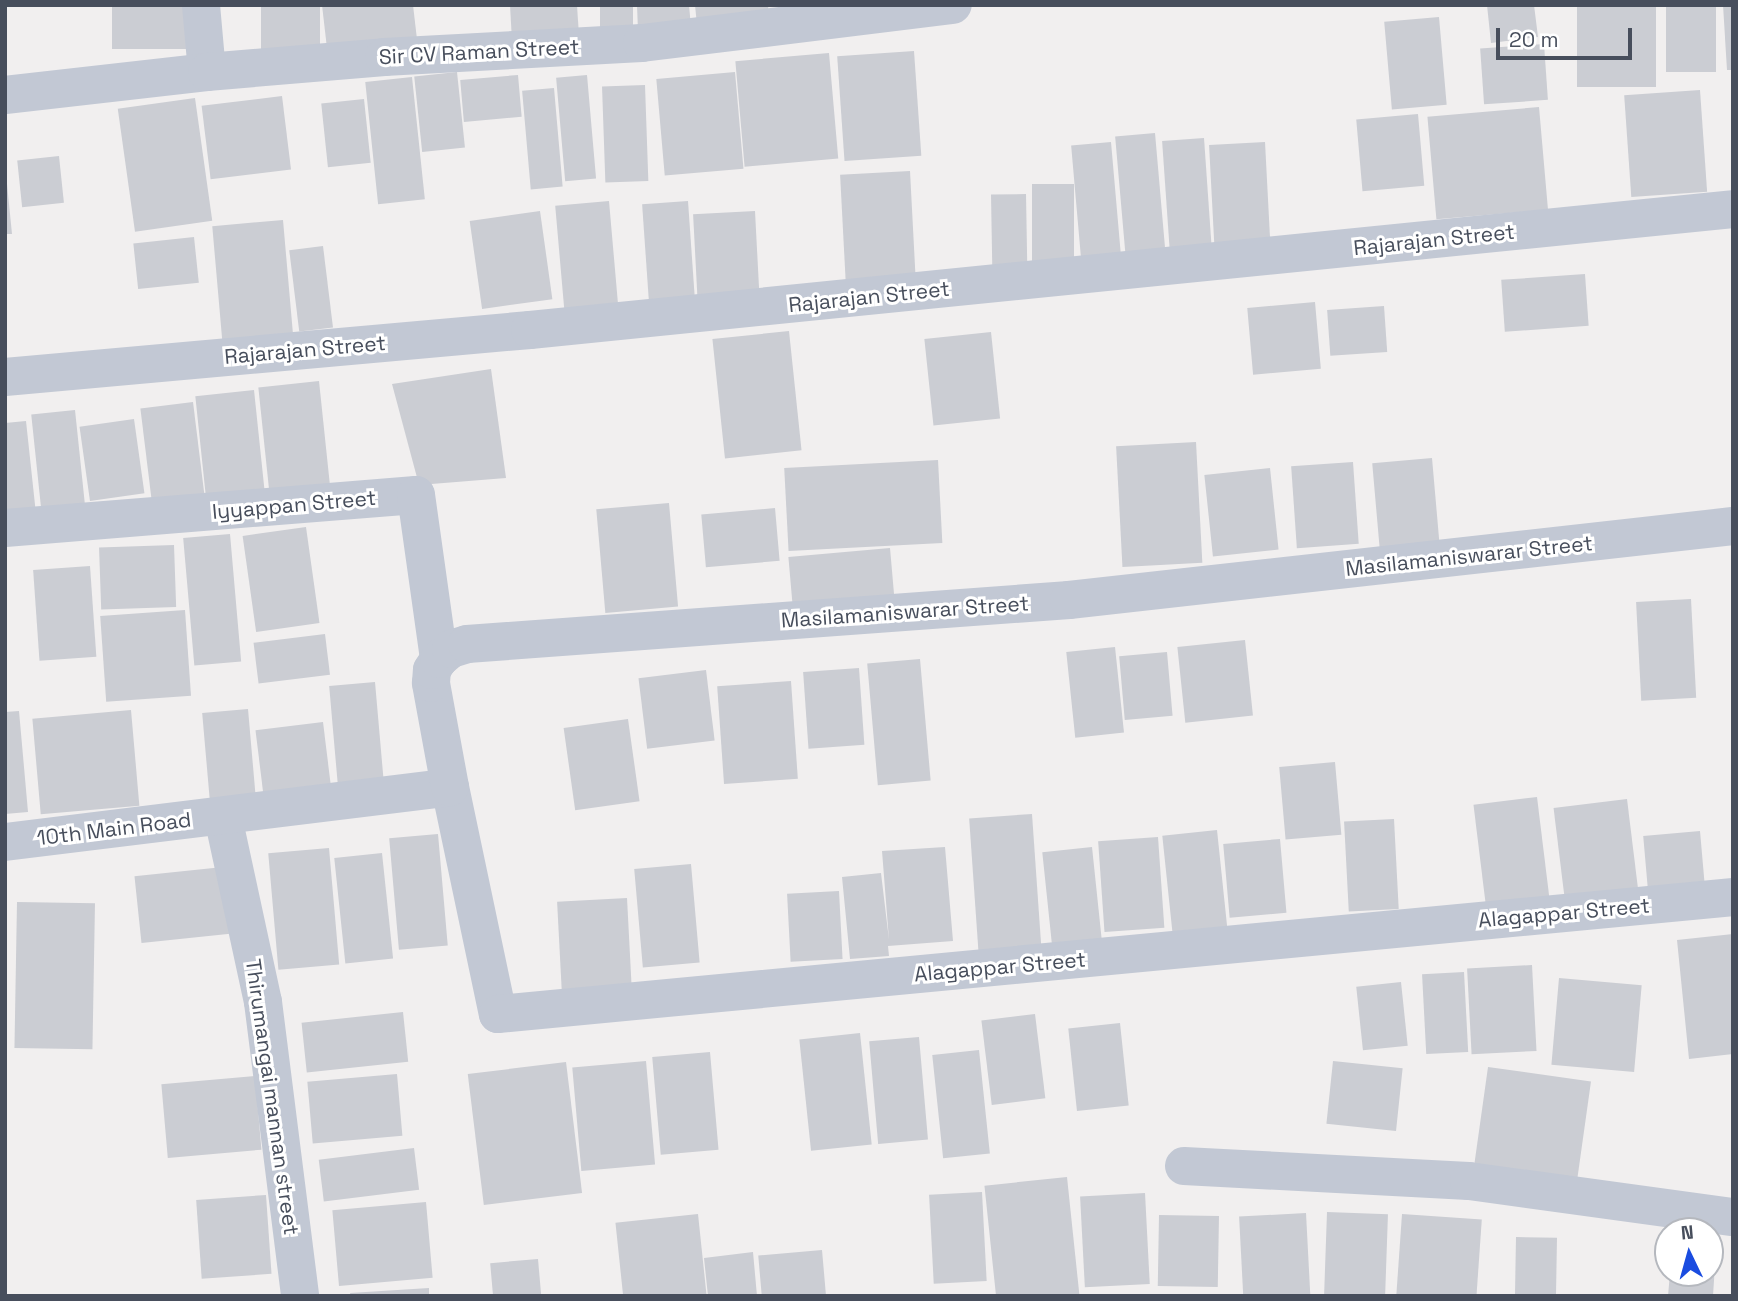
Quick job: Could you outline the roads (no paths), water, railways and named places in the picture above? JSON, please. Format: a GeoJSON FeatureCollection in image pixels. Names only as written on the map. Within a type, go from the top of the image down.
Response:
{"type":"FeatureCollection","features":[{"type":"Feature","properties":{"kind":"street"},"geometry":{"type":"LineString","coordinates":[[201,5],[207,72]]}},
{"type":"Feature","properties":{"kind":"street","name":"Sir CV Raman Street"},"geometry":{"type":"LineString","coordinates":[[5,95],[207,72],[384,57],[642,43],[953,5]]}},
{"type":"Feature","properties":{"kind":"street","name":"Rajarajan Street"},"geometry":{"type":"LineString","coordinates":[[5,377],[530,330],[1733,208]]}},
{"type":"Feature","properties":{"kind":"street","name":"Iyyappan Street"},"geometry":{"type":"LineString","coordinates":[[5,528],[416,495],[439,659]]}},
{"type":"Feature","properties":{"kind":"street","name":"Masilamaniswarar Street"},"geometry":{"type":"LineString","coordinates":[[439,659],[451,649],[467,644],[1069,600],[1733,526]]}},
{"type":"Feature","properties":{"kind":"street"},"geometry":{"type":"LineString","coordinates":[[223,817],[450,787],[431,683],[432,670],[439,659]]}},
{"type":"Feature","properties":{"kind":"street","name":"Alagappar Street"},"geometry":{"type":"LineString","coordinates":[[450,787],[498,1014],[1733,897]]}},
{"type":"Feature","properties":{"kind":"street","name":"10th Main Road"},"geometry":{"type":"LineString","coordinates":[[5,842],[223,817]]}},
{"type":"Feature","properties":{"kind":"street","name":"Thirumangai mannan street"},"geometry":{"type":"LineString","coordinates":[[223,817],[263,1002],[300,1296]]}},
{"type":"Feature","properties":{"kind":"street"},"geometry":{"type":"LineString","coordinates":[[1184,1167],[1469,1181],[1733,1217]]}}]}
